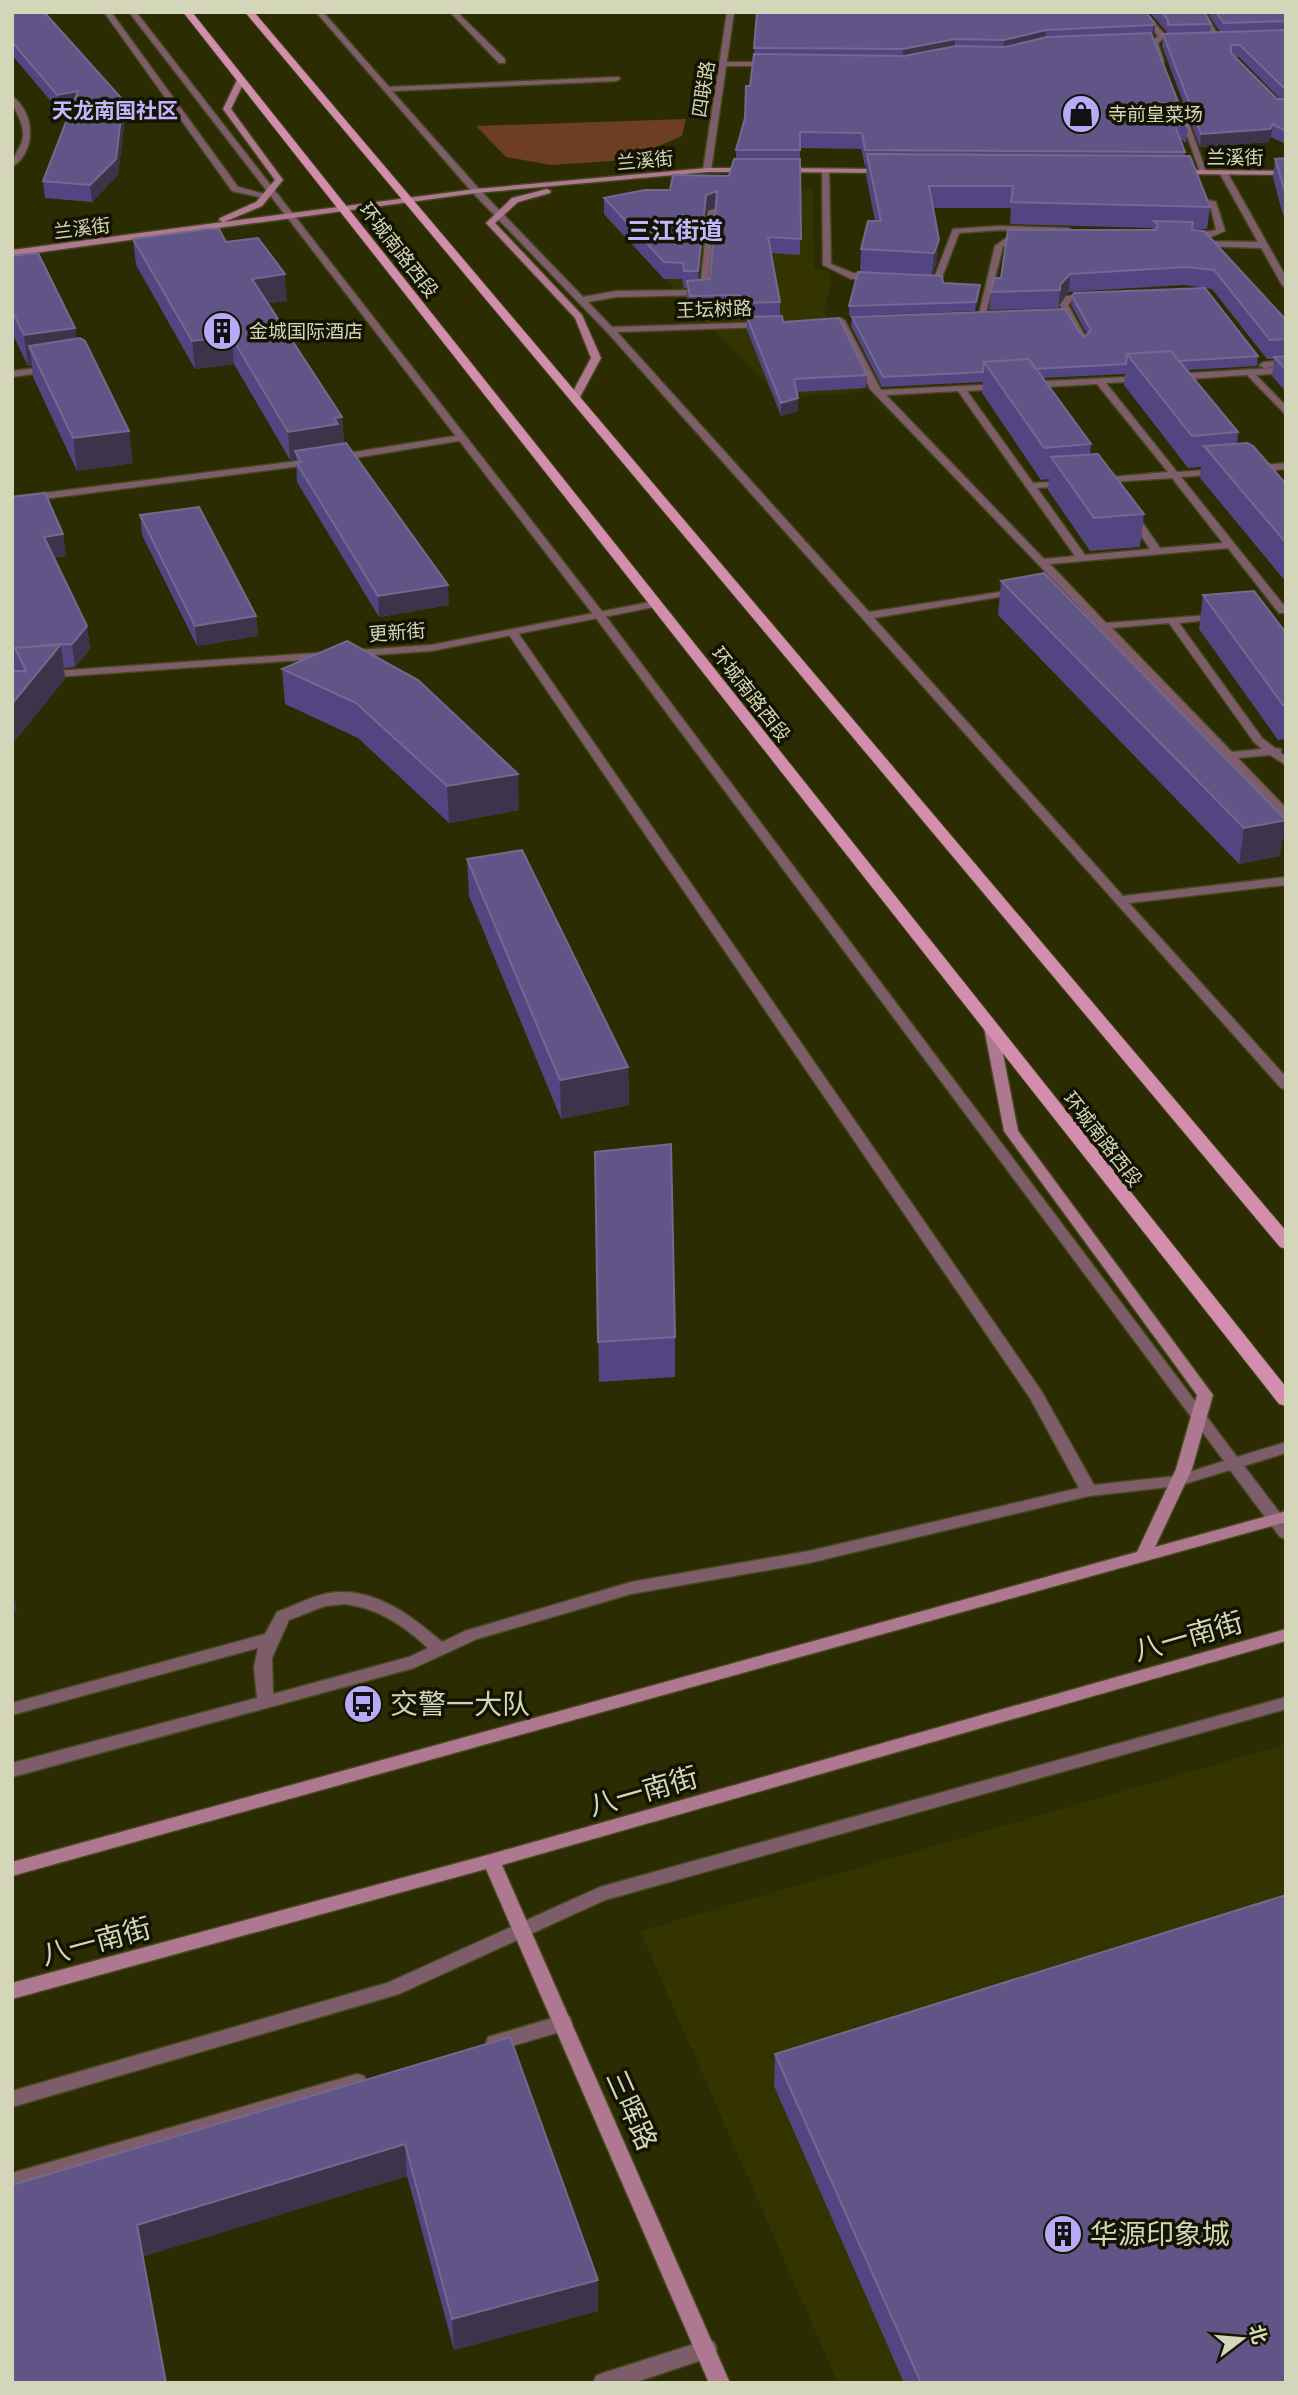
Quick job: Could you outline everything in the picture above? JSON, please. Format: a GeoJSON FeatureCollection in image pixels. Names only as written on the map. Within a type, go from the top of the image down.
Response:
{"type":"FeatureCollection","features":[{"type":"Feature","properties":{"kind":"main road","name":"环城南路西段"},"geometry":{"type":"LineString","coordinates":[[187,12],[1286,1400]]}},
{"type":"Feature","properties":{"kind":"main road","name":"环城南路西段"},"geometry":{"type":"LineString","coordinates":[[249,12],[1286,1243]]}},
{"type":"Feature","properties":{"kind":"main road"},"geometry":{"type":"LineString","coordinates":[[200,229],[259,204],[279,180],[227,108],[241,80]]}},
{"type":"Feature","properties":{"kind":"main road","name":"兰溪街"},"geometry":{"type":"LineString","coordinates":[[12,253],[476,191],[707,170],[760,170]]}},
{"type":"Feature","properties":{"kind":"main road"},"geometry":{"type":"LineString","coordinates":[[773,170],[892,171]]}},
{"type":"Feature","properties":{"kind":"main road","name":"兰溪街"},"geometry":{"type":"LineString","coordinates":[[1163,172],[1286,173]]}},
{"type":"Feature","properties":{"kind":"main road"},"geometry":{"type":"LineString","coordinates":[[575,397],[596,358],[579,317],[490,223],[515,200],[582,181]]}},
{"type":"Feature","properties":{"kind":"main road"},"geometry":{"type":"LineString","coordinates":[[991,1028],[1011,1131],[1205,1395],[1178,1481],[1143,1555]]}},
{"type":"Feature","properties":{"kind":"main road"},"geometry":{"type":"LineString","coordinates":[[12,1869],[1280,1517]]}},
{"type":"Feature","properties":{"kind":"main road","name":"八一南街"},"geometry":{"type":"LineString","coordinates":[[12,1991],[491,1861],[1286,1636]]}},
{"type":"Feature","properties":{"kind":"main road","name":"三晖路"},"geometry":{"type":"LineString","coordinates":[[491,1861],[720,2383]]}},
{"type":"Feature","properties":{"kind":"street"},"geometry":{"type":"LineString","coordinates":[[107,12],[235,189],[268,194]]}},
{"type":"Feature","properties":{"kind":"street"},"geometry":{"type":"LineString","coordinates":[[132,12],[268,194],[288,216],[600,616],[1233,1464],[1280,1517],[1286,1533]]}},
{"type":"Feature","properties":{"kind":"street"},"geometry":{"type":"LineString","coordinates":[[319,12],[476,191],[610,330],[1286,1085]]}},
{"type":"Feature","properties":{"kind":"street"},"geometry":{"type":"LineString","coordinates":[[453,12],[502,61]]}},
{"type":"Feature","properties":{"kind":"street","name":"四联路"},"geometry":{"type":"LineString","coordinates":[[707,170],[731,12]]}},
{"type":"Feature","properties":{"kind":"street"},"geometry":{"type":"LineString","coordinates":[[1141,12],[1162,36],[1154,43]]}},
{"type":"Feature","properties":{"kind":"street"},"geometry":{"type":"LineString","coordinates":[[1201,12],[1219,40]]}},
{"type":"Feature","properties":{"kind":"street"},"geometry":{"type":"LineString","coordinates":[[1206,41],[1233,40]]}},
{"type":"Feature","properties":{"kind":"street"},"geometry":{"type":"LineString","coordinates":[[1144,43],[1167,43]]}},
{"type":"Feature","properties":{"kind":"street"},"geometry":{"type":"LineString","coordinates":[[1154,43],[1164,69]]}},
{"type":"Feature","properties":{"kind":"street"},"geometry":{"type":"LineString","coordinates":[[723,64],[786,65]]}},
{"type":"Feature","properties":{"kind":"street"},"geometry":{"type":"LineString","coordinates":[[387,89],[616,79]]}},
{"type":"Feature","properties":{"kind":"street"},"geometry":{"type":"LineString","coordinates":[[12,98],[27,120],[26,149],[12,164]]}},
{"type":"Feature","properties":{"kind":"street"},"geometry":{"type":"LineString","coordinates":[[1179,108],[1203,172]]}},
{"type":"Feature","properties":{"kind":"street"},"geometry":{"type":"LineString","coordinates":[[825,171],[827,265],[851,275],[888,278]]}},
{"type":"Feature","properties":{"kind":"street"},"geometry":{"type":"LineString","coordinates":[[1223,172],[1286,285]]}},
{"type":"Feature","properties":{"kind":"street"},"geometry":{"type":"LineString","coordinates":[[1212,202],[1221,231],[1209,236],[1182,239],[1263,245]]}},
{"type":"Feature","properties":{"kind":"street"},"geometry":{"type":"LineString","coordinates":[[582,300],[616,294],[704,293],[712,211]]}},
{"type":"Feature","properties":{"kind":"street"},"geometry":{"type":"LineString","coordinates":[[913,279],[937,281],[956,231],[1000,228],[1083,231]]}},
{"type":"Feature","properties":{"kind":"street"},"geometry":{"type":"LineString","coordinates":[[981,316],[999,246],[1006,241],[1033,241]]}},
{"type":"Feature","properties":{"kind":"street"},"geometry":{"type":"LineString","coordinates":[[1060,242],[1074,242]]}},
{"type":"Feature","properties":{"kind":"street"},"geometry":{"type":"LineString","coordinates":[[1084,341],[1064,305],[1069,298],[1107,296]]}},
{"type":"Feature","properties":{"kind":"street"},"geometry":{"type":"LineString","coordinates":[[1058,313],[1070,313]]}},
{"type":"Feature","properties":{"kind":"street"},"geometry":{"type":"LineString","coordinates":[[967,317],[994,316]]}},
{"type":"Feature","properties":{"kind":"street"},"geometry":{"type":"LineString","coordinates":[[841,321],[879,393],[1286,815]]}},
{"type":"Feature","properties":{"kind":"street"},"geometry":{"type":"LineString","coordinates":[[828,322],[855,321]]}},
{"type":"Feature","properties":{"kind":"street","name":"王坛树路"},"geometry":{"type":"LineString","coordinates":[[610,330],[773,324]]}},
{"type":"Feature","properties":{"kind":"street"},"geometry":{"type":"LineString","coordinates":[[1256,355],[1264,365],[1286,363]]}},
{"type":"Feature","properties":{"kind":"street"},"geometry":{"type":"LineString","coordinates":[[12,374],[65,367]]}},
{"type":"Feature","properties":{"kind":"street"},"geometry":{"type":"LineString","coordinates":[[1165,377],[1286,370]]}},
{"type":"Feature","properties":{"kind":"street"},"geometry":{"type":"LineString","coordinates":[[1249,372],[1286,412]]}},
{"type":"Feature","properties":{"kind":"street"},"geometry":{"type":"LineString","coordinates":[[1178,376],[1188,386]]}},
{"type":"Feature","properties":{"kind":"street"},"geometry":{"type":"LineString","coordinates":[[879,393],[1152,378]]}},
{"type":"Feature","properties":{"kind":"street"},"geometry":{"type":"LineString","coordinates":[[1100,381],[1284,611]]}},
{"type":"Feature","properties":{"kind":"street"},"geometry":{"type":"LineString","coordinates":[[1041,384],[1048,395]]}},
{"type":"Feature","properties":{"kind":"street"},"geometry":{"type":"LineString","coordinates":[[961,389],[1082,558]]}},
{"type":"Feature","properties":{"kind":"street"},"geometry":{"type":"LineString","coordinates":[[12,500],[276,468],[461,438]]}},
{"type":"Feature","properties":{"kind":"street"},"geometry":{"type":"LineString","coordinates":[[1255,457],[1268,471]]}},
{"type":"Feature","properties":{"kind":"street"},"geometry":{"type":"LineString","coordinates":[[1239,470],[1268,471],[1286,466]]}},
{"type":"Feature","properties":{"kind":"street"},"geometry":{"type":"LineString","coordinates":[[1100,469],[1115,490]]}},
{"type":"Feature","properties":{"kind":"street"},"geometry":{"type":"LineString","coordinates":[[1030,486],[1226,471]]}},
{"type":"Feature","properties":{"kind":"street"},"geometry":{"type":"LineString","coordinates":[[1122,500],[1157,552]]}},
{"type":"Feature","properties":{"kind":"street"},"geometry":{"type":"LineString","coordinates":[[1042,562],[1231,545]]}},
{"type":"Feature","properties":{"kind":"street"},"geometry":{"type":"LineString","coordinates":[[1049,586],[1063,583]]}},
{"type":"Feature","properties":{"kind":"street"},"geometry":{"type":"LineString","coordinates":[[866,616],[1023,590]]}},
{"type":"Feature","properties":{"kind":"street","name":"更新街"},"geometry":{"type":"LineString","coordinates":[[12,677],[431,648],[655,604]]}},
{"type":"Feature","properties":{"kind":"street"},"geometry":{"type":"LineString","coordinates":[[1270,612],[1284,611]]}},
{"type":"Feature","properties":{"kind":"street"},"geometry":{"type":"LineString","coordinates":[[1104,626],[1233,615]]}},
{"type":"Feature","properties":{"kind":"street"},"geometry":{"type":"LineString","coordinates":[[1172,620],[1258,740],[1280,751],[1286,762]]}},
{"type":"Feature","properties":{"kind":"street"},"geometry":{"type":"LineString","coordinates":[[512,632],[1037,1396],[1089,1491]]}},
{"type":"Feature","properties":{"kind":"street"},"geometry":{"type":"LineString","coordinates":[[1228,756],[1280,751]]}},
{"type":"Feature","properties":{"kind":"street"},"geometry":{"type":"LineString","coordinates":[[1120,900],[1286,881]]}},
{"type":"Feature","properties":{"kind":"street"},"geometry":{"type":"LineString","coordinates":[[12,1770],[414,1662],[471,1635],[631,1588],[809,1557],[1089,1491],[1178,1481],[1286,1447]]}},
{"type":"Feature","properties":{"kind":"street"},"geometry":{"type":"LineString","coordinates":[[266,1702],[261,1668],[270,1639],[283,1616],[329,1599],[356,1598],[407,1620],[441,1650]]}},
{"type":"Feature","properties":{"kind":"street"},"geometry":{"type":"LineString","coordinates":[[12,1709],[270,1639]]}},
{"type":"Feature","properties":{"kind":"street"},"geometry":{"type":"LineString","coordinates":[[12,2098],[392,1989],[600,1894],[1286,1703]]}},
{"type":"Feature","properties":{"kind":"street"},"geometry":{"type":"LineString","coordinates":[[482,2047],[563,2024]]}},
{"type":"Feature","properties":{"kind":"street"},"geometry":{"type":"LineString","coordinates":[[12,2182],[375,2077]]}},
{"type":"Feature","properties":{"kind":"street"},"geometry":{"type":"LineString","coordinates":[[603,2383],[706,2349]]}},
{"type":"Feature","properties":{"kind":"shaded area"},"geometry":{"type":"Polygon","coordinates":[[[686,119],[682,136],[626,160],[551,165],[506,157],[476,126],[686,119]]]}},
{"type":"Feature","properties":{"kind":"shaded area"},"geometry":{"type":"Polygon","coordinates":[[[666,189],[813,189],[814,269],[827,270],[832,282],[824,311],[864,392],[779,397],[605,217],[631,201],[666,189]]]}},
{"type":"Feature","properties":{"kind":"shaded area"},"geometry":{"type":"Polygon","coordinates":[[[1286,1744],[1286,2383],[838,2383],[640,1931],[1286,1744]]]}},
{"type":"Feature","properties":{"kind":"building"},"geometry":{"type":"Polygon","coordinates":[[[12,12],[44,12],[123,100],[116,159],[90,185],[43,181],[78,91],[57,95],[12,42],[12,12]]]}},
{"type":"Feature","properties":{"kind":"building"},"geometry":{"type":"Polygon","coordinates":[[[757,12],[1146,12],[1155,24],[1046,30],[1004,40],[955,39],[903,49],[754,48],[757,12]]]}},
{"type":"Feature","properties":{"kind":"building"},"geometry":{"type":"Polygon","coordinates":[[[1161,12],[1204,12],[1211,24],[1168,25],[1168,20],[1161,12]]]}},
{"type":"Feature","properties":{"kind":"building"},"geometry":{"type":"Polygon","coordinates":[[[1216,12],[1286,12],[1286,21],[1224,23],[1216,12]]]}},
{"type":"Feature","properties":{"kind":"building"},"geometry":{"type":"Polygon","coordinates":[[[1286,30],[1286,90],[1240,45],[1231,45],[1231,53],[1277,99],[1286,99],[1286,131],[1273,124],[1270,129],[1201,134],[1163,34],[1286,30]]]}},
{"type":"Feature","properties":{"kind":"building"},"geometry":{"type":"Polygon","coordinates":[[[1151,33],[1188,127],[1171,115],[1185,152],[865,150],[862,133],[800,132],[800,150],[736,150],[745,118],[746,86],[750,86],[754,54],[904,56],[956,46],[1005,47],[1047,37],[1151,33]]]}},
{"type":"Feature","properties":{"kind":"building"},"geometry":{"type":"Polygon","coordinates":[[[867,154],[1190,156],[1210,207],[1011,202],[1013,186],[929,186],[939,240],[934,253],[861,249],[868,221],[881,221],[867,154]]]}},
{"type":"Feature","properties":{"kind":"building"},"geometry":{"type":"Polygon","coordinates":[[[1286,158],[1286,195],[1275,159],[1286,158]]]}},
{"type":"Feature","properties":{"kind":"building"},"geometry":{"type":"Polygon","coordinates":[[[734,159],[800,159],[801,239],[768,237],[780,302],[743,303],[740,295],[690,296],[687,281],[710,279],[717,191],[706,195],[698,271],[684,271],[683,263],[664,262],[604,198],[645,190],[670,190],[673,175],[729,176],[734,159]]]}},
{"type":"Feature","properties":{"kind":"building"},"geometry":{"type":"Polygon","coordinates":[[[1154,221],[1193,222],[1192,230],[1204,231],[1286,320],[1286,339],[1270,340],[1214,270],[1186,267],[1070,274],[1060,285],[1060,290],[991,292],[994,278],[1001,278],[1008,230],[1155,230],[1158,225],[1154,221]]]}},
{"type":"Feature","properties":{"kind":"building"},"geometry":{"type":"Polygon","coordinates":[[[219,229],[226,242],[258,238],[285,274],[252,279],[342,417],[334,418],[338,424],[288,432],[231,336],[192,341],[133,239],[219,229]]]}},
{"type":"Feature","properties":{"kind":"building"},"geometry":{"type":"Polygon","coordinates":[[[38,253],[75,328],[24,335],[12,311],[12,256],[38,253]]]}},
{"type":"Feature","properties":{"kind":"building"},"geometry":{"type":"Polygon","coordinates":[[[858,272],[942,276],[943,283],[980,285],[976,302],[849,306],[858,272]]]}},
{"type":"Feature","properties":{"kind":"building"},"geometry":{"type":"Polygon","coordinates":[[[1205,288],[1258,356],[1179,361],[1171,351],[1127,354],[1126,364],[1035,369],[1029,359],[984,362],[983,372],[883,377],[852,317],[1065,309],[1085,337],[1091,330],[1072,296],[1074,293],[1205,288]]]}},
{"type":"Feature","properties":{"kind":"building"},"geometry":{"type":"Polygon","coordinates":[[[782,316],[783,322],[839,318],[867,375],[794,379],[798,398],[781,403],[747,317],[782,316]]]}},
{"type":"Feature","properties":{"kind":"building"},"geometry":{"type":"Polygon","coordinates":[[[80,338],[85,341],[129,431],[73,438],[29,346],[80,338]]]}},
{"type":"Feature","properties":{"kind":"building"},"geometry":{"type":"Polygon","coordinates":[[[1171,351],[1238,432],[1192,436],[1127,354],[1171,351]]]}},
{"type":"Feature","properties":{"kind":"building"},"geometry":{"type":"Polygon","coordinates":[[[1286,356],[1286,370],[1274,357],[1286,356]]]}},
{"type":"Feature","properties":{"kind":"building"},"geometry":{"type":"Polygon","coordinates":[[[1029,359],[1091,444],[1044,448],[984,362],[1029,359]]]}},
{"type":"Feature","properties":{"kind":"building"},"geometry":{"type":"Polygon","coordinates":[[[346,443],[448,585],[378,596],[296,462],[301,462],[295,451],[346,443]]]}},
{"type":"Feature","properties":{"kind":"building"},"geometry":{"type":"Polygon","coordinates":[[[1247,443],[1253,446],[1286,484],[1286,543],[1204,446],[1247,443]]]}},
{"type":"Feature","properties":{"kind":"building"},"geometry":{"type":"Polygon","coordinates":[[[1098,454],[1144,514],[1094,518],[1051,457],[1098,454]]]}},
{"type":"Feature","properties":{"kind":"building"},"geometry":{"type":"Polygon","coordinates":[[[45,493],[63,534],[44,537],[87,626],[72,644],[12,648],[12,497],[45,493]]]}},
{"type":"Feature","properties":{"kind":"building"},"geometry":{"type":"Polygon","coordinates":[[[199,507],[256,616],[195,626],[140,515],[199,507]]]}},
{"type":"Feature","properties":{"kind":"building"},"geometry":{"type":"Polygon","coordinates":[[[1044,573],[1286,820],[1244,828],[1001,581],[1044,573]]]}},
{"type":"Feature","properties":{"kind":"building"},"geometry":{"type":"Polygon","coordinates":[[[1254,591],[1286,633],[1286,704],[1283,705],[1203,595],[1254,591]]]}},
{"type":"Feature","properties":{"kind":"building"},"geometry":{"type":"Polygon","coordinates":[[[347,641],[418,680],[518,774],[447,786],[356,703],[282,669],[347,641]]]}},
{"type":"Feature","properties":{"kind":"building"},"geometry":{"type":"Polygon","coordinates":[[[61,644],[12,704],[12,671],[26,671],[15,648],[61,644]]]}},
{"type":"Feature","properties":{"kind":"building"},"geometry":{"type":"Polygon","coordinates":[[[522,850],[628,1067],[560,1080],[467,859],[522,850]]]}},
{"type":"Feature","properties":{"kind":"building"},"geometry":{"type":"Polygon","coordinates":[[[671,1144],[675,1337],[598,1342],[595,1152],[671,1144]]]}},
{"type":"Feature","properties":{"kind":"building","name":"华源印象城"},"geometry":{"type":"Polygon","coordinates":[[[1286,1895],[1286,2383],[921,2383],[775,2054],[1286,1895]]]}},
{"type":"Feature","properties":{"kind":"building"},"geometry":{"type":"Polygon","coordinates":[[[510,2037],[598,2280],[452,2319],[405,2144],[137,2225],[166,2383],[12,2383],[12,2185],[510,2037]]]}},
{"type":"Feature","properties":{"kind":"place","name":"寺前皇菜场"},"geometry":{"type":"Point","coordinates":[1081,114]}},
{"type":"Feature","properties":{"kind":"place","name":"金城国际酒店"},"geometry":{"type":"Point","coordinates":[222,331]}},
{"type":"Feature","properties":{"kind":"place","name":"交警一大队"},"geometry":{"type":"Point","coordinates":[363,1704]}},
{"type":"Feature","properties":{"kind":"place","name":"华源印象城"},"geometry":{"type":"Point","coordinates":[1063,2234]}},
{"type":"Feature","properties":{"kind":"district","name":"天龙南国社区"},"geometry":{"type":"Point","coordinates":[115,111]}},
{"type":"Feature","properties":{"kind":"district","name":"三江街道"},"geometry":{"type":"Point","coordinates":[675,231]}}]}
